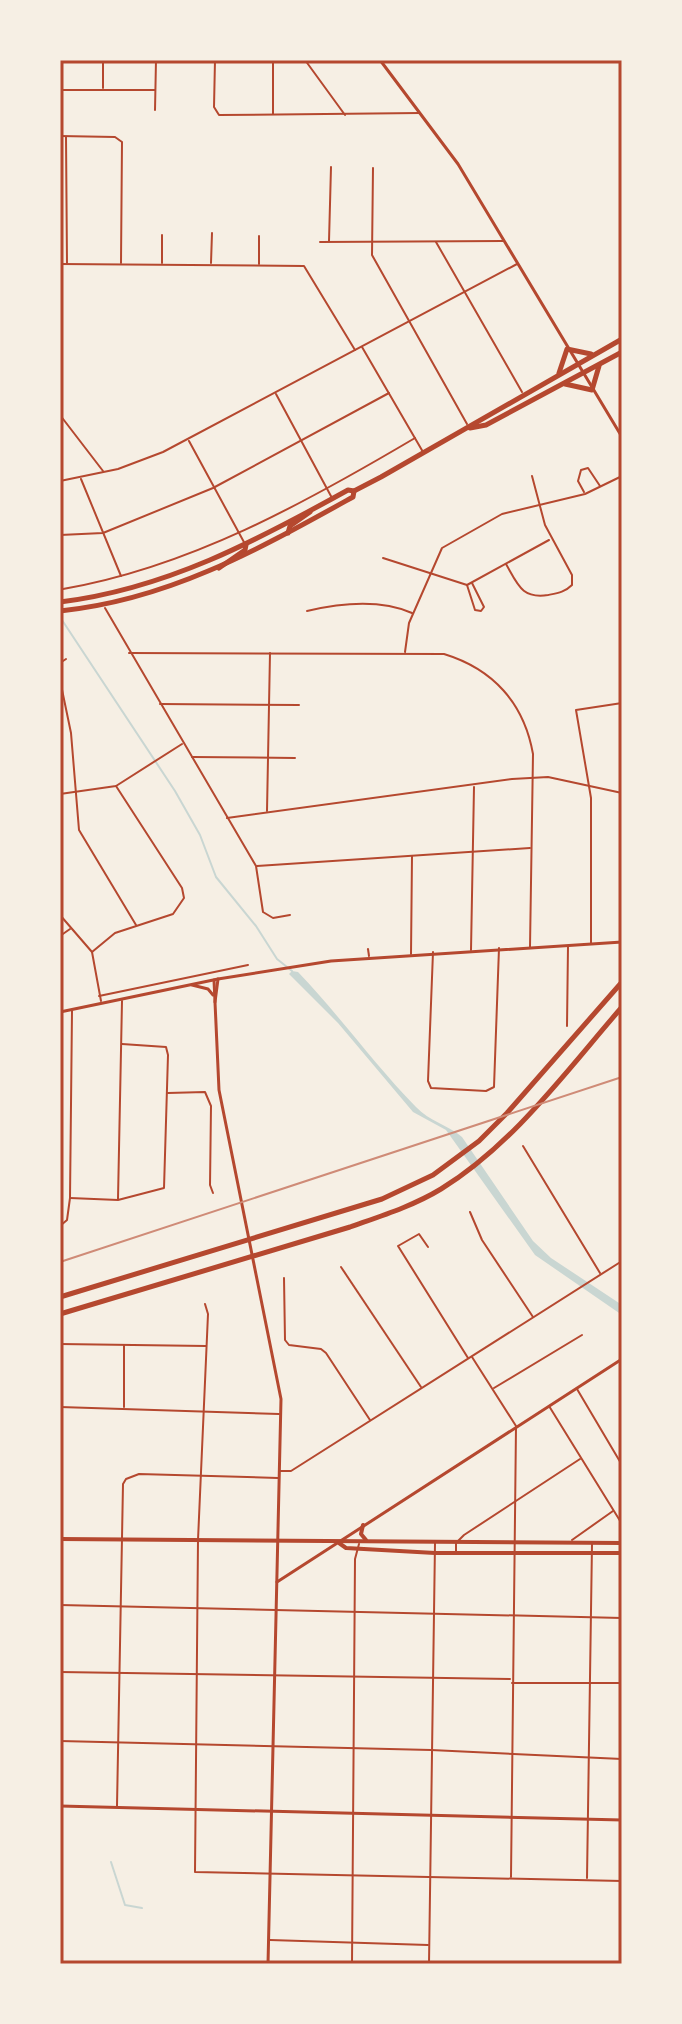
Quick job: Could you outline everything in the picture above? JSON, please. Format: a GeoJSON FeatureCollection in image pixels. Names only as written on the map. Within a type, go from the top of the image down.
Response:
{"type":"FeatureCollection","features":[{"type":"Feature","properties":{"kind":"highway"},"geometry":{"type":"LineString","coordinates":[[62,601],[179,574],[246,545],[424,453],[523,393],[622,339]]}},
{"type":"Feature","properties":{"kind":"highway"},"geometry":{"type":"LineString","coordinates":[[559,373],[567,349],[596,353]]}},
{"type":"Feature","properties":{"kind":"highway"},"geometry":{"type":"LineString","coordinates":[[469,428],[486,425],[622,352]]}},
{"type":"Feature","properties":{"kind":"highway"},"geometry":{"type":"LineString","coordinates":[[564,384],[581,385],[592,390],[593,377],[600,364]]}},
{"type":"Feature","properties":{"kind":"highway"},"geometry":{"type":"LineString","coordinates":[[63,611],[103,605],[175,587],[288,533],[353,497],[354,491]]}},
{"type":"Feature","properties":{"kind":"highway"},"geometry":{"type":"LineString","coordinates":[[288,533],[290,526],[310,515],[311,511]]}},
{"type":"Feature","properties":{"kind":"highway"},"geometry":{"type":"LineString","coordinates":[[218,569],[245,550],[246,545]]}},
{"type":"Feature","properties":{"kind":"highway"},"geometry":{"type":"LineString","coordinates":[[60,1297],[382,1199],[433,1175],[498,1122],[622,982]]}},
{"type":"Feature","properties":{"kind":"highway"},"geometry":{"type":"LineString","coordinates":[[60,1314],[350,1227],[440,1189],[510,1132],[622,1008]]}},
{"type":"Feature","properties":{"kind":"main road"},"geometry":{"type":"LineString","coordinates":[[363,1525],[361,1534],[365,1541]]}},
{"type":"Feature","properties":{"kind":"main road"},"geometry":{"type":"LineString","coordinates":[[60,1539],[622,1543]]}},
{"type":"Feature","properties":{"kind":"main road"},"geometry":{"type":"LineString","coordinates":[[337,1542],[356,1549],[435,1553],[622,1553]]}},
{"type":"Feature","properties":{"kind":"street"},"geometry":{"type":"LineString","coordinates":[[103,60],[103,90]]}},
{"type":"Feature","properties":{"kind":"street"},"geometry":{"type":"LineString","coordinates":[[155,110],[156,60]]}},
{"type":"Feature","properties":{"kind":"street"},"geometry":{"type":"LineString","coordinates":[[215,60],[214,107],[219,115],[421,113]]}},
{"type":"Feature","properties":{"kind":"street"},"geometry":{"type":"LineString","coordinates":[[273,60],[273,115]]}},
{"type":"Feature","properties":{"kind":"street"},"geometry":{"type":"LineString","coordinates":[[305,60],[346,116]]}},
{"type":"Feature","properties":{"kind":"street"},"geometry":{"type":"LineString","coordinates":[[380,60],[451,153],[582,374],[622,435]]}},
{"type":"Feature","properties":{"kind":"street"},"geometry":{"type":"LineString","coordinates":[[60,90],[155,90]]}},
{"type":"Feature","properties":{"kind":"street"},"geometry":{"type":"LineString","coordinates":[[60,136],[115,137],[122,142],[121,264]]}},
{"type":"Feature","properties":{"kind":"street"},"geometry":{"type":"LineString","coordinates":[[66,136],[62,254],[68,264]]}},
{"type":"Feature","properties":{"kind":"street"},"geometry":{"type":"LineString","coordinates":[[329,242],[331,167]]}},
{"type":"Feature","properties":{"kind":"street"},"geometry":{"type":"LineString","coordinates":[[373,168],[372,255],[469,428]]}},
{"type":"Feature","properties":{"kind":"street"},"geometry":{"type":"LineString","coordinates":[[211,264],[212,233]]}},
{"type":"Feature","properties":{"kind":"street"},"geometry":{"type":"LineString","coordinates":[[162,235],[162,264]]}},
{"type":"Feature","properties":{"kind":"street"},"geometry":{"type":"LineString","coordinates":[[259,236],[259,265]]}},
{"type":"Feature","properties":{"kind":"street"},"geometry":{"type":"LineString","coordinates":[[435,241],[523,393]]}},
{"type":"Feature","properties":{"kind":"street"},"geometry":{"type":"LineString","coordinates":[[320,242],[504,241]]}},
{"type":"Feature","properties":{"kind":"street"},"geometry":{"type":"LineString","coordinates":[[60,481],[103,472],[188,440],[518,263]]}},
{"type":"Feature","properties":{"kind":"street"},"geometry":{"type":"LineString","coordinates":[[60,264],[304,266],[355,350]]}},
{"type":"Feature","properties":{"kind":"street"},"geometry":{"type":"LineString","coordinates":[[362,347],[424,453]]}},
{"type":"Feature","properties":{"kind":"street"},"geometry":{"type":"LineString","coordinates":[[60,535],[103,533],[213,488],[389,393]]}},
{"type":"Feature","properties":{"kind":"street"},"geometry":{"type":"LineString","coordinates":[[275,394],[332,499]]}},
{"type":"Feature","properties":{"kind":"street"},"geometry":{"type":"LineString","coordinates":[[60,415],[103,472]]}},
{"type":"Feature","properties":{"kind":"street"},"geometry":{"type":"LineString","coordinates":[[63,589],[175,562],[238,533],[415,438]]}},
{"type":"Feature","properties":{"kind":"street"},"geometry":{"type":"LineString","coordinates":[[188,440],[246,545]]}},
{"type":"Feature","properties":{"kind":"street"},"geometry":{"type":"LineString","coordinates":[[585,494],[578,481],[581,470],[588,468],[600,487]]}},
{"type":"Feature","properties":{"kind":"street"},"geometry":{"type":"LineString","coordinates":[[506,564],[525,594],[533,597],[568,590],[572,575],[550,539],[532,476]]}},
{"type":"Feature","properties":{"kind":"street"},"geometry":{"type":"LineString","coordinates":[[405,653],[404,641],[413,613],[442,548],[502,514],[585,494],[622,476]]}},
{"type":"Feature","properties":{"kind":"street"},"geometry":{"type":"LineString","coordinates":[[81,479],[121,577]]}},
{"type":"Feature","properties":{"kind":"street"},"geometry":{"type":"LineString","coordinates":[[383,558],[467,585],[550,539]]}},
{"type":"Feature","properties":{"kind":"street"},"geometry":{"type":"LineString","coordinates":[[467,585],[475,610],[481,611],[484,607],[482,598],[472,582]]}},
{"type":"Feature","properties":{"kind":"street"},"geometry":{"type":"LineString","coordinates":[[102,594],[103,605],[129,653],[256,866],[263,912],[273,918],[290,915]]}},
{"type":"Feature","properties":{"kind":"street"},"geometry":{"type":"LineString","coordinates":[[307,611],[330,605],[374,604],[396,606],[413,613]]}},
{"type":"Feature","properties":{"kind":"street"},"geometry":{"type":"LineString","coordinates":[[267,812],[270,652]]}},
{"type":"Feature","properties":{"kind":"street"},"geometry":{"type":"LineString","coordinates":[[129,653],[444,654],[487,672],[503,687],[529,734],[534,778],[530,947]]}},
{"type":"Feature","properties":{"kind":"street"},"geometry":{"type":"LineString","coordinates":[[60,663],[66,659]]}},
{"type":"Feature","properties":{"kind":"street"},"geometry":{"type":"LineString","coordinates":[[60,680],[68,710],[79,830],[85,845],[136,925]]}},
{"type":"Feature","properties":{"kind":"street"},"geometry":{"type":"LineString","coordinates":[[591,944],[593,824],[576,710],[622,703]]}},
{"type":"Feature","properties":{"kind":"street"},"geometry":{"type":"LineString","coordinates":[[160,704],[299,705]]}},
{"type":"Feature","properties":{"kind":"street"},"geometry":{"type":"LineString","coordinates":[[60,794],[116,786],[183,743]]}},
{"type":"Feature","properties":{"kind":"street"},"geometry":{"type":"LineString","coordinates":[[191,757],[295,758]]}},
{"type":"Feature","properties":{"kind":"street"},"geometry":{"type":"LineString","coordinates":[[227,818],[548,777],[622,793]]}},
{"type":"Feature","properties":{"kind":"street"},"geometry":{"type":"LineString","coordinates":[[471,950],[474,785]]}},
{"type":"Feature","properties":{"kind":"street"},"geometry":{"type":"LineString","coordinates":[[92,952],[115,933],[173,914],[184,898],[182,888],[116,786]]}},
{"type":"Feature","properties":{"kind":"street"},"geometry":{"type":"LineString","coordinates":[[256,866],[532,848]]}},
{"type":"Feature","properties":{"kind":"street"},"geometry":{"type":"LineString","coordinates":[[411,954],[412,855]]}},
{"type":"Feature","properties":{"kind":"street"},"geometry":{"type":"LineString","coordinates":[[60,915],[92,952],[101,1003]]}},
{"type":"Feature","properties":{"kind":"street"},"geometry":{"type":"LineString","coordinates":[[60,936],[71,928]]}},
{"type":"Feature","properties":{"kind":"street"},"geometry":{"type":"LineString","coordinates":[[60,1012],[216,979],[302,965],[433,952],[622,942]]}},
{"type":"Feature","properties":{"kind":"street"},"geometry":{"type":"LineString","coordinates":[[567,1026],[568,945]]}},
{"type":"Feature","properties":{"kind":"street"},"geometry":{"type":"LineString","coordinates":[[433,952],[431,1088],[486,1091],[494,1087],[499,948]]}},
{"type":"Feature","properties":{"kind":"street"},"geometry":{"type":"LineString","coordinates":[[368,949],[369,957]]}},
{"type":"Feature","properties":{"kind":"street"},"geometry":{"type":"LineString","coordinates":[[99,996],[248,965]]}},
{"type":"Feature","properties":{"kind":"street"},"geometry":{"type":"LineString","coordinates":[[213,996],[216,979]]}},
{"type":"Feature","properties":{"kind":"street"},"geometry":{"type":"LineString","coordinates":[[216,979],[219,1090],[278,1377],[281,1414],[268,1964]]}},
{"type":"Feature","properties":{"kind":"street"},"geometry":{"type":"LineString","coordinates":[[192,985],[208,989],[215,1002]]}},
{"type":"Feature","properties":{"kind":"street"},"geometry":{"type":"LineString","coordinates":[[118,1200],[122,999]]}},
{"type":"Feature","properties":{"kind":"street"},"geometry":{"type":"LineString","coordinates":[[60,1226],[67,1220],[70,1198],[72,1010]]}},
{"type":"Feature","properties":{"kind":"street"},"geometry":{"type":"LineString","coordinates":[[70,1198],[118,1200],[162,1190],[167,1050],[151,1045],[122,1044]]}},
{"type":"Feature","properties":{"kind":"street"},"geometry":{"type":"LineString","coordinates":[[167,1093],[205,1092],[211,1106],[210,1185],[213,1193]]}},
{"type":"Feature","properties":{"kind":"street"},"geometry":{"type":"LineString","coordinates":[[523,1146],[601,1274]]}},
{"type":"Feature","properties":{"kind":"street"},"geometry":{"type":"LineString","coordinates":[[470,1212],[482,1240],[534,1318]]}},
{"type":"Feature","properties":{"kind":"street"},"geometry":{"type":"LineString","coordinates":[[428,1247],[419,1234],[398,1246],[494,1388],[516,1426],[511,1878]]}},
{"type":"Feature","properties":{"kind":"street"},"geometry":{"type":"LineString","coordinates":[[279,1471],[291,1471],[622,1261]]}},
{"type":"Feature","properties":{"kind":"street"},"geometry":{"type":"LineString","coordinates":[[341,1267],[422,1388]]}},
{"type":"Feature","properties":{"kind":"street"},"geometry":{"type":"LineString","coordinates":[[284,1278],[285,1340],[289,1345],[321,1349],[326,1353],[370,1421]]}},
{"type":"Feature","properties":{"kind":"street"},"geometry":{"type":"LineString","coordinates":[[205,1304],[207,1346],[198,1540],[195,1872],[622,1881]]}},
{"type":"Feature","properties":{"kind":"street"},"geometry":{"type":"LineString","coordinates":[[494,1388],[582,1335]]}},
{"type":"Feature","properties":{"kind":"street"},"geometry":{"type":"LineString","coordinates":[[60,1344],[207,1346]]}},
{"type":"Feature","properties":{"kind":"street"},"geometry":{"type":"LineString","coordinates":[[124,1345],[124,1408]]}},
{"type":"Feature","properties":{"kind":"street"},"geometry":{"type":"LineString","coordinates":[[277,1582],[622,1359]]}},
{"type":"Feature","properties":{"kind":"street"},"geometry":{"type":"LineString","coordinates":[[576,1388],[622,1465]]}},
{"type":"Feature","properties":{"kind":"street"},"geometry":{"type":"LineString","coordinates":[[548,1405],[622,1524]]}},
{"type":"Feature","properties":{"kind":"street"},"geometry":{"type":"LineString","coordinates":[[60,1407],[281,1414]]}},
{"type":"Feature","properties":{"kind":"street"},"geometry":{"type":"LineString","coordinates":[[457,1553],[456,1543],[580,1459]]}},
{"type":"Feature","properties":{"kind":"street"},"geometry":{"type":"LineString","coordinates":[[117,1807],[122,1490],[126,1479],[139,1474],[279,1478]]}},
{"type":"Feature","properties":{"kind":"street"},"geometry":{"type":"LineString","coordinates":[[570,1553],[570,1543],[614,1511]]}},
{"type":"Feature","properties":{"kind":"street"},"geometry":{"type":"LineString","coordinates":[[352,1964],[356,1549],[365,1541]]}},
{"type":"Feature","properties":{"kind":"street"},"geometry":{"type":"LineString","coordinates":[[429,1964],[435,1543]]}},
{"type":"Feature","properties":{"kind":"street"},"geometry":{"type":"LineString","coordinates":[[587,1880],[592,1543]]}},
{"type":"Feature","properties":{"kind":"street"},"geometry":{"type":"LineString","coordinates":[[60,1605],[622,1618]]}},
{"type":"Feature","properties":{"kind":"street"},"geometry":{"type":"LineString","coordinates":[[60,1672],[622,1683]]}},
{"type":"Feature","properties":{"kind":"street"},"geometry":{"type":"LineString","coordinates":[[60,1741],[354,1747],[622,1759]]}},
{"type":"Feature","properties":{"kind":"street"},"geometry":{"type":"LineString","coordinates":[[60,1806],[622,1820]]}},
{"type":"Feature","properties":{"kind":"street"},"geometry":{"type":"LineString","coordinates":[[269,1940],[429,1945]]}},
{"type":"Feature","properties":{"kind":"shaded area"},"geometry":{"type":"Polygon","coordinates":[[[298,972],[416,1107],[462,1137],[533,1241],[551,1258],[622,1305],[622,1315],[535,1255],[446,1130],[413,1112],[338,1023],[289,974],[298,972]]]}},
{"type":"Feature","properties":{"kind":"waterway"},"geometry":{"type":"LineString","coordinates":[[60,617],[175,791],[200,835],[216,877],[256,926],[277,959],[292,971]]}},
{"type":"Feature","properties":{"kind":"waterway"},"geometry":{"type":"LineString","coordinates":[[111,1862],[125,1905],[142,1908]]}},
{"type":"Feature","properties":{"kind":"railway"},"geometry":{"type":"LineString","coordinates":[[60,1262],[622,1077]]}}]}
